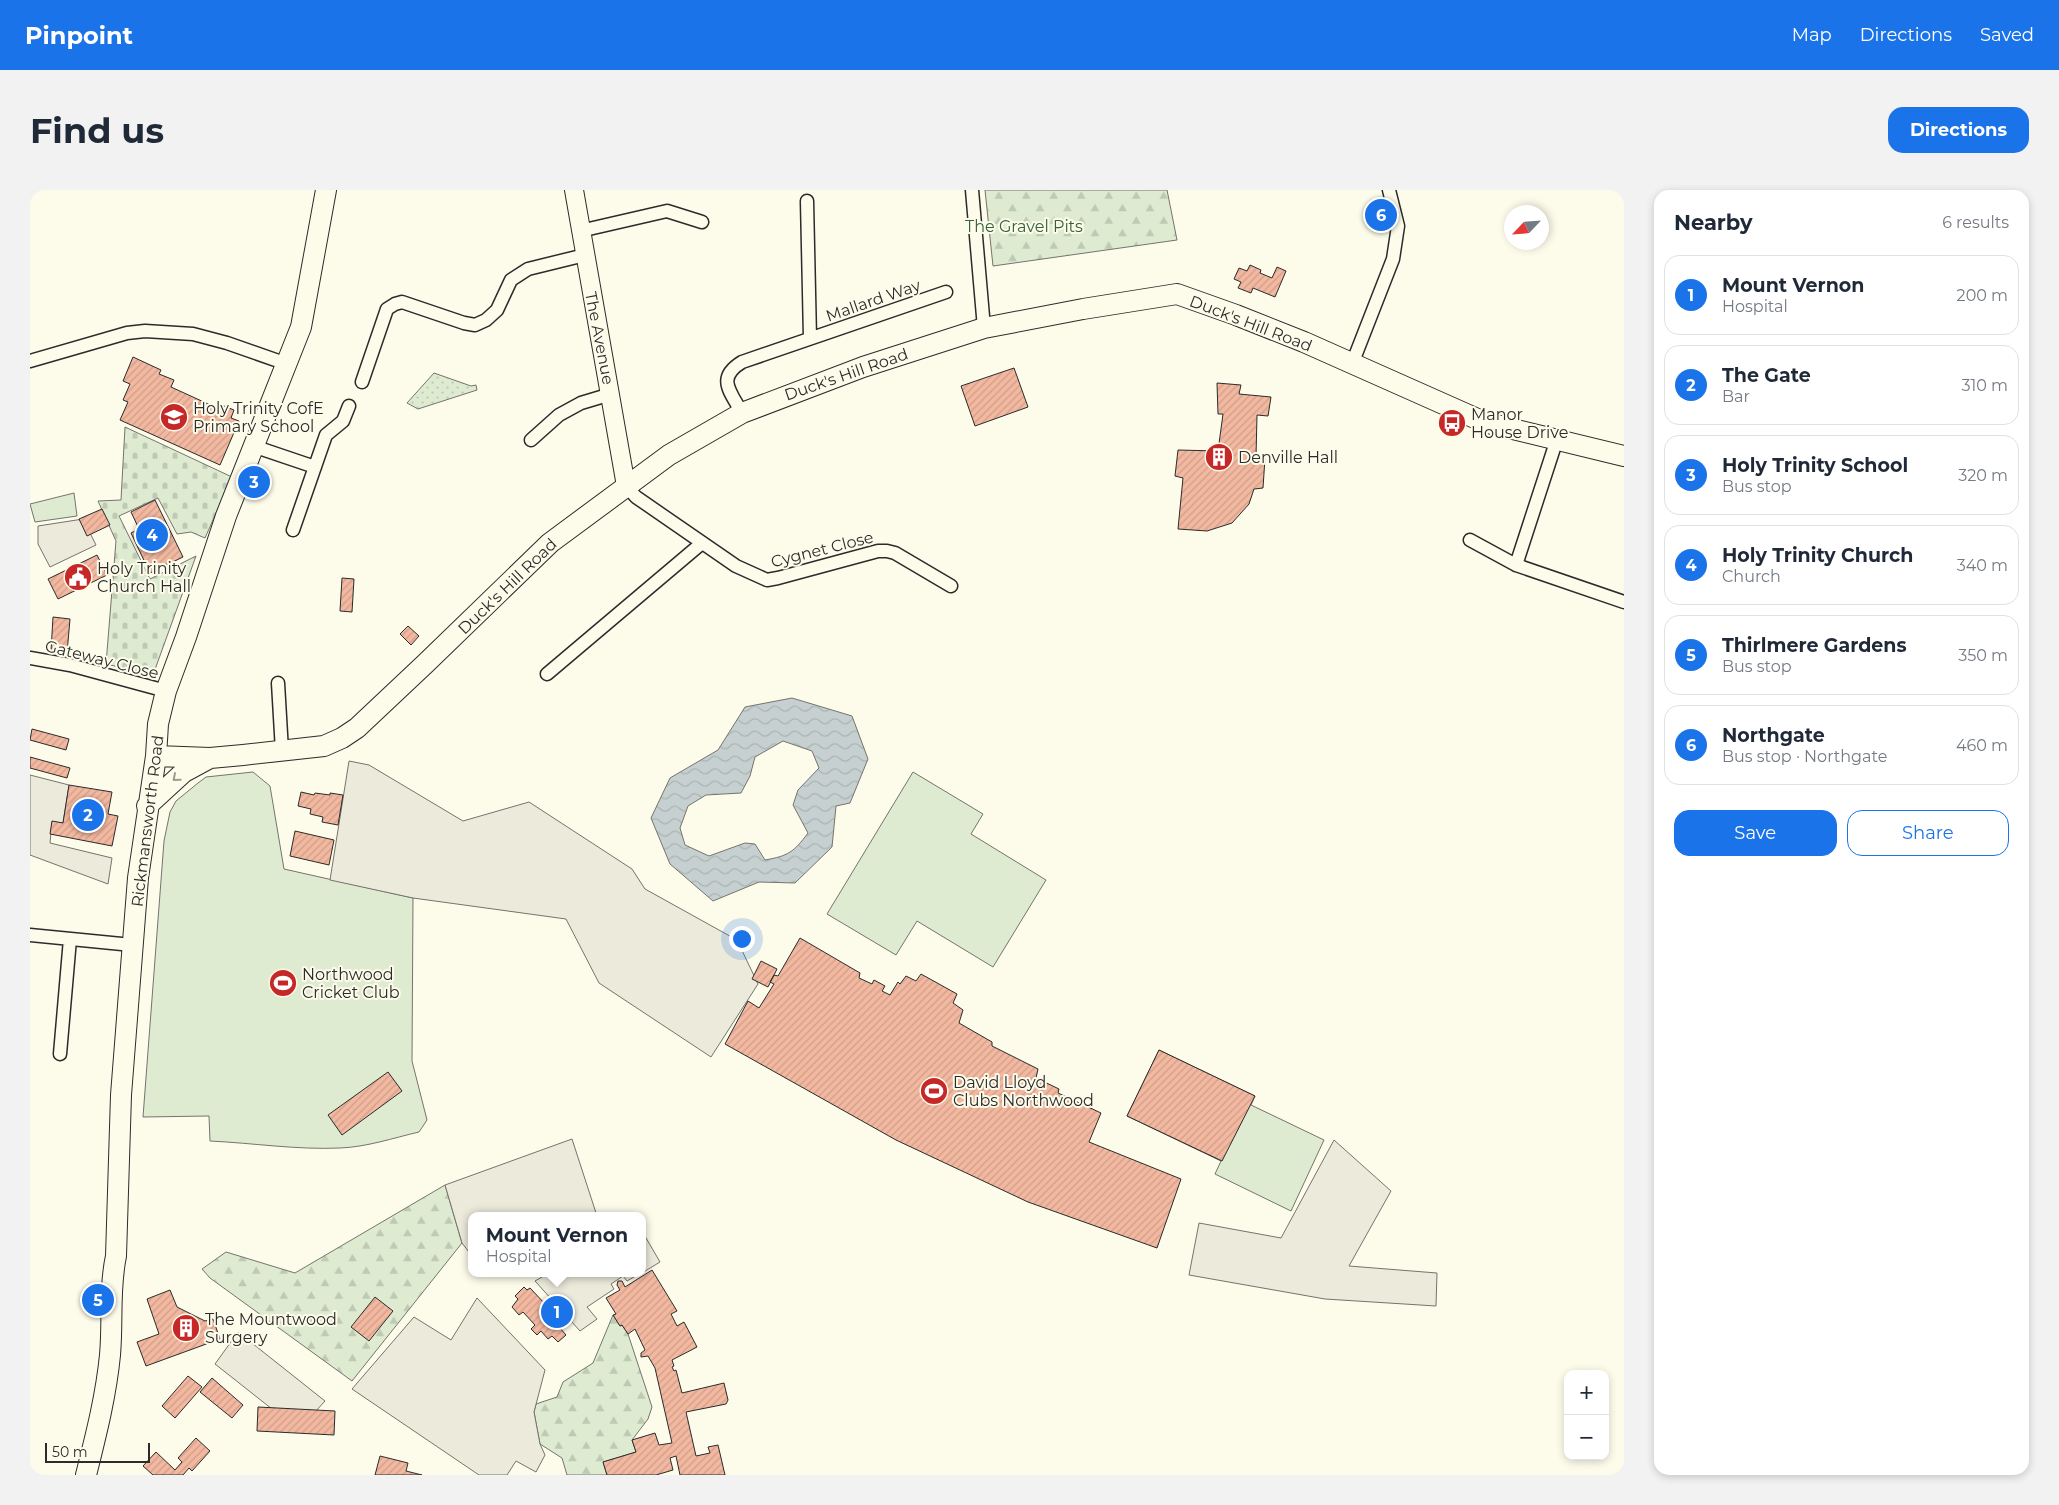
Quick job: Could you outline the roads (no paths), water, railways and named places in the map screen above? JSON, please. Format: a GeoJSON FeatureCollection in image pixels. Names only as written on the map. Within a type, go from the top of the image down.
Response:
{"type":"FeatureCollection","features":[{"type":"Feature","properties":{"kind":"main road","name":"Rickmansworth Road"},"geometry":{"type":"LineString","coordinates":[[86,1475],[102,1410],[110,1354],[112,1275],[116,1256],[121,1095],[132,945],[138,878],[147,806],[156,756],[158,724],[166,691],[226,516],[301,327],[326,190]]}},
{"type":"Feature","properties":{"kind":"main road","name":"Duck's Hill Road"},"geometry":{"type":"LineString","coordinates":[[156,756],[210,758],[324,746],[342,738],[357,728],[550,543],[669,455],[742,413],[863,367],[984,328],[1083,309],[1177,294],[1236,315],[1484,422],[1624,456]]}},
{"type":"Feature","properties":{"kind":"main road"},"geometry":{"type":"LineString","coordinates":[[147,806],[184,772],[210,758]]}},
{"type":"Feature","properties":{"kind":"street","name":"The Avenue"},"geometry":{"type":"LineString","coordinates":[[574,190],[626,486]]}},
{"type":"Feature","properties":{"kind":"street"},"geometry":{"type":"LineString","coordinates":[[972,190],[984,328]]}},
{"type":"Feature","properties":{"kind":"street"},"geometry":{"type":"LineString","coordinates":[[1352,364],[1393,259],[1398,226],[1389,190]]}},
{"type":"Feature","properties":{"kind":"street","name":"Mallard Way"},"geometry":{"type":"LineString","coordinates":[[807,201],[810,338]]}},
{"type":"Feature","properties":{"kind":"street"},"geometry":{"type":"LineString","coordinates":[[580,232],[667,212],[702,222]]}},
{"type":"Feature","properties":{"kind":"street"},"geometry":{"type":"LineString","coordinates":[[362,382],[387,309],[395,304],[402,302],[475,325],[486,320],[497,310],[512,280],[528,270],[585,254]]}},
{"type":"Feature","properties":{"kind":"street","name":"Mallard Way"},"geometry":{"type":"LineString","coordinates":[[742,413],[728,387],[726,378],[732,369],[742,362],[946,292]]}},
{"type":"Feature","properties":{"kind":"street"},"geometry":{"type":"LineString","coordinates":[[30,361],[127,333],[145,331],[193,334],[227,343],[287,364]]}},
{"type":"Feature","properties":{"kind":"street"},"geometry":{"type":"LineString","coordinates":[[531,440],[559,415],[581,403],[611,394]]}},
{"type":"Feature","properties":{"kind":"street"},"geometry":{"type":"LineString","coordinates":[[294,530],[326,434],[344,421],[349,406]]}},
{"type":"Feature","properties":{"kind":"street"},"geometry":{"type":"LineString","coordinates":[[1516,565],[1557,439]]}},
{"type":"Feature","properties":{"kind":"street"},"geometry":{"type":"LineString","coordinates":[[254,446],[315,467]]}},
{"type":"Feature","properties":{"kind":"street","name":"Cygnet Close"},"geometry":{"type":"LineString","coordinates":[[626,486],[636,497],[736,566],[768,580],[802,573],[887,550],[951,586]]}},
{"type":"Feature","properties":{"kind":"street"},"geometry":{"type":"LineString","coordinates":[[1470,540],[1516,565],[1624,602]]}},
{"type":"Feature","properties":{"kind":"street"},"geometry":{"type":"LineString","coordinates":[[548,674],[702,543]]}},
{"type":"Feature","properties":{"kind":"street","name":"Gateway Close"},"geometry":{"type":"LineString","coordinates":[[30,658],[70,664],[166,691]]}},
{"type":"Feature","properties":{"kind":"street"},"geometry":{"type":"LineString","coordinates":[[278,684],[282,751]]}},
{"type":"Feature","properties":{"kind":"street"},"geometry":{"type":"LineString","coordinates":[[30,935],[132,945]]}},
{"type":"Feature","properties":{"kind":"street"},"geometry":{"type":"LineString","coordinates":[[60,1054],[70,939]]}},
{"type":"Feature","properties":{"kind":"water"},"geometry":{"type":"Polygon","coordinates":[[[792,698],[852,716],[868,759],[850,803],[836,806],[832,847],[795,883],[759,882],[713,901],[670,864],[651,818],[670,778],[718,750],[745,707],[792,698]],[[783,741],[755,757],[750,776],[741,793],[706,795],[688,806],[680,828],[685,845],[709,856],[745,843],[755,844],[765,860],[790,852],[799,845],[808,833],[793,805],[798,790],[819,768],[812,751],[783,741]]]}},
{"type":"Feature","properties":{"kind":"place","name":"Northgate"},"geometry":{"type":"Point","coordinates":[1381,215]}},
{"type":"Feature","properties":{"kind":"place","name":"Holy Trinity CofE Primary School"},"geometry":{"type":"Point","coordinates":[174,417]}},
{"type":"Feature","properties":{"kind":"place","name":"Manor House Drive"},"geometry":{"type":"Point","coordinates":[1452,423]}},
{"type":"Feature","properties":{"kind":"place","name":"Denville Hall"},"geometry":{"type":"Point","coordinates":[1219,457]}},
{"type":"Feature","properties":{"kind":"place","name":"Holy Trinity School"},"geometry":{"type":"Point","coordinates":[254,482]}},
{"type":"Feature","properties":{"kind":"place","name":"Holy Trinity Church"},"geometry":{"type":"Point","coordinates":[152,535]}},
{"type":"Feature","properties":{"kind":"place","name":"Holy Trinity Church Hall"},"geometry":{"type":"Point","coordinates":[78,577]}},
{"type":"Feature","properties":{"kind":"place","name":"The Gate"},"geometry":{"type":"Point","coordinates":[88,815]}},
{"type":"Feature","properties":{"kind":"place","name":"Northwood Cricket Club"},"geometry":{"type":"Point","coordinates":[283,983]}},
{"type":"Feature","properties":{"kind":"place","name":"David Lloyd Clubs Northwood"},"geometry":{"type":"Point","coordinates":[934,1091]}},
{"type":"Feature","properties":{"kind":"place","name":"Thirlmere Gardens"},"geometry":{"type":"Point","coordinates":[98,1300]}},
{"type":"Feature","properties":{"kind":"place","name":"Mount Vernon"},"geometry":{"type":"Point","coordinates":[557,1312]}},
{"type":"Feature","properties":{"kind":"place","name":"The Mountwood Surgery"},"geometry":{"type":"Point","coordinates":[186,1328]}},
{"type":"Feature","properties":{"kind":"park label","name":"The Gravel Pits"},"geometry":{"type":"Point","coordinates":[1024,226]}}]}
